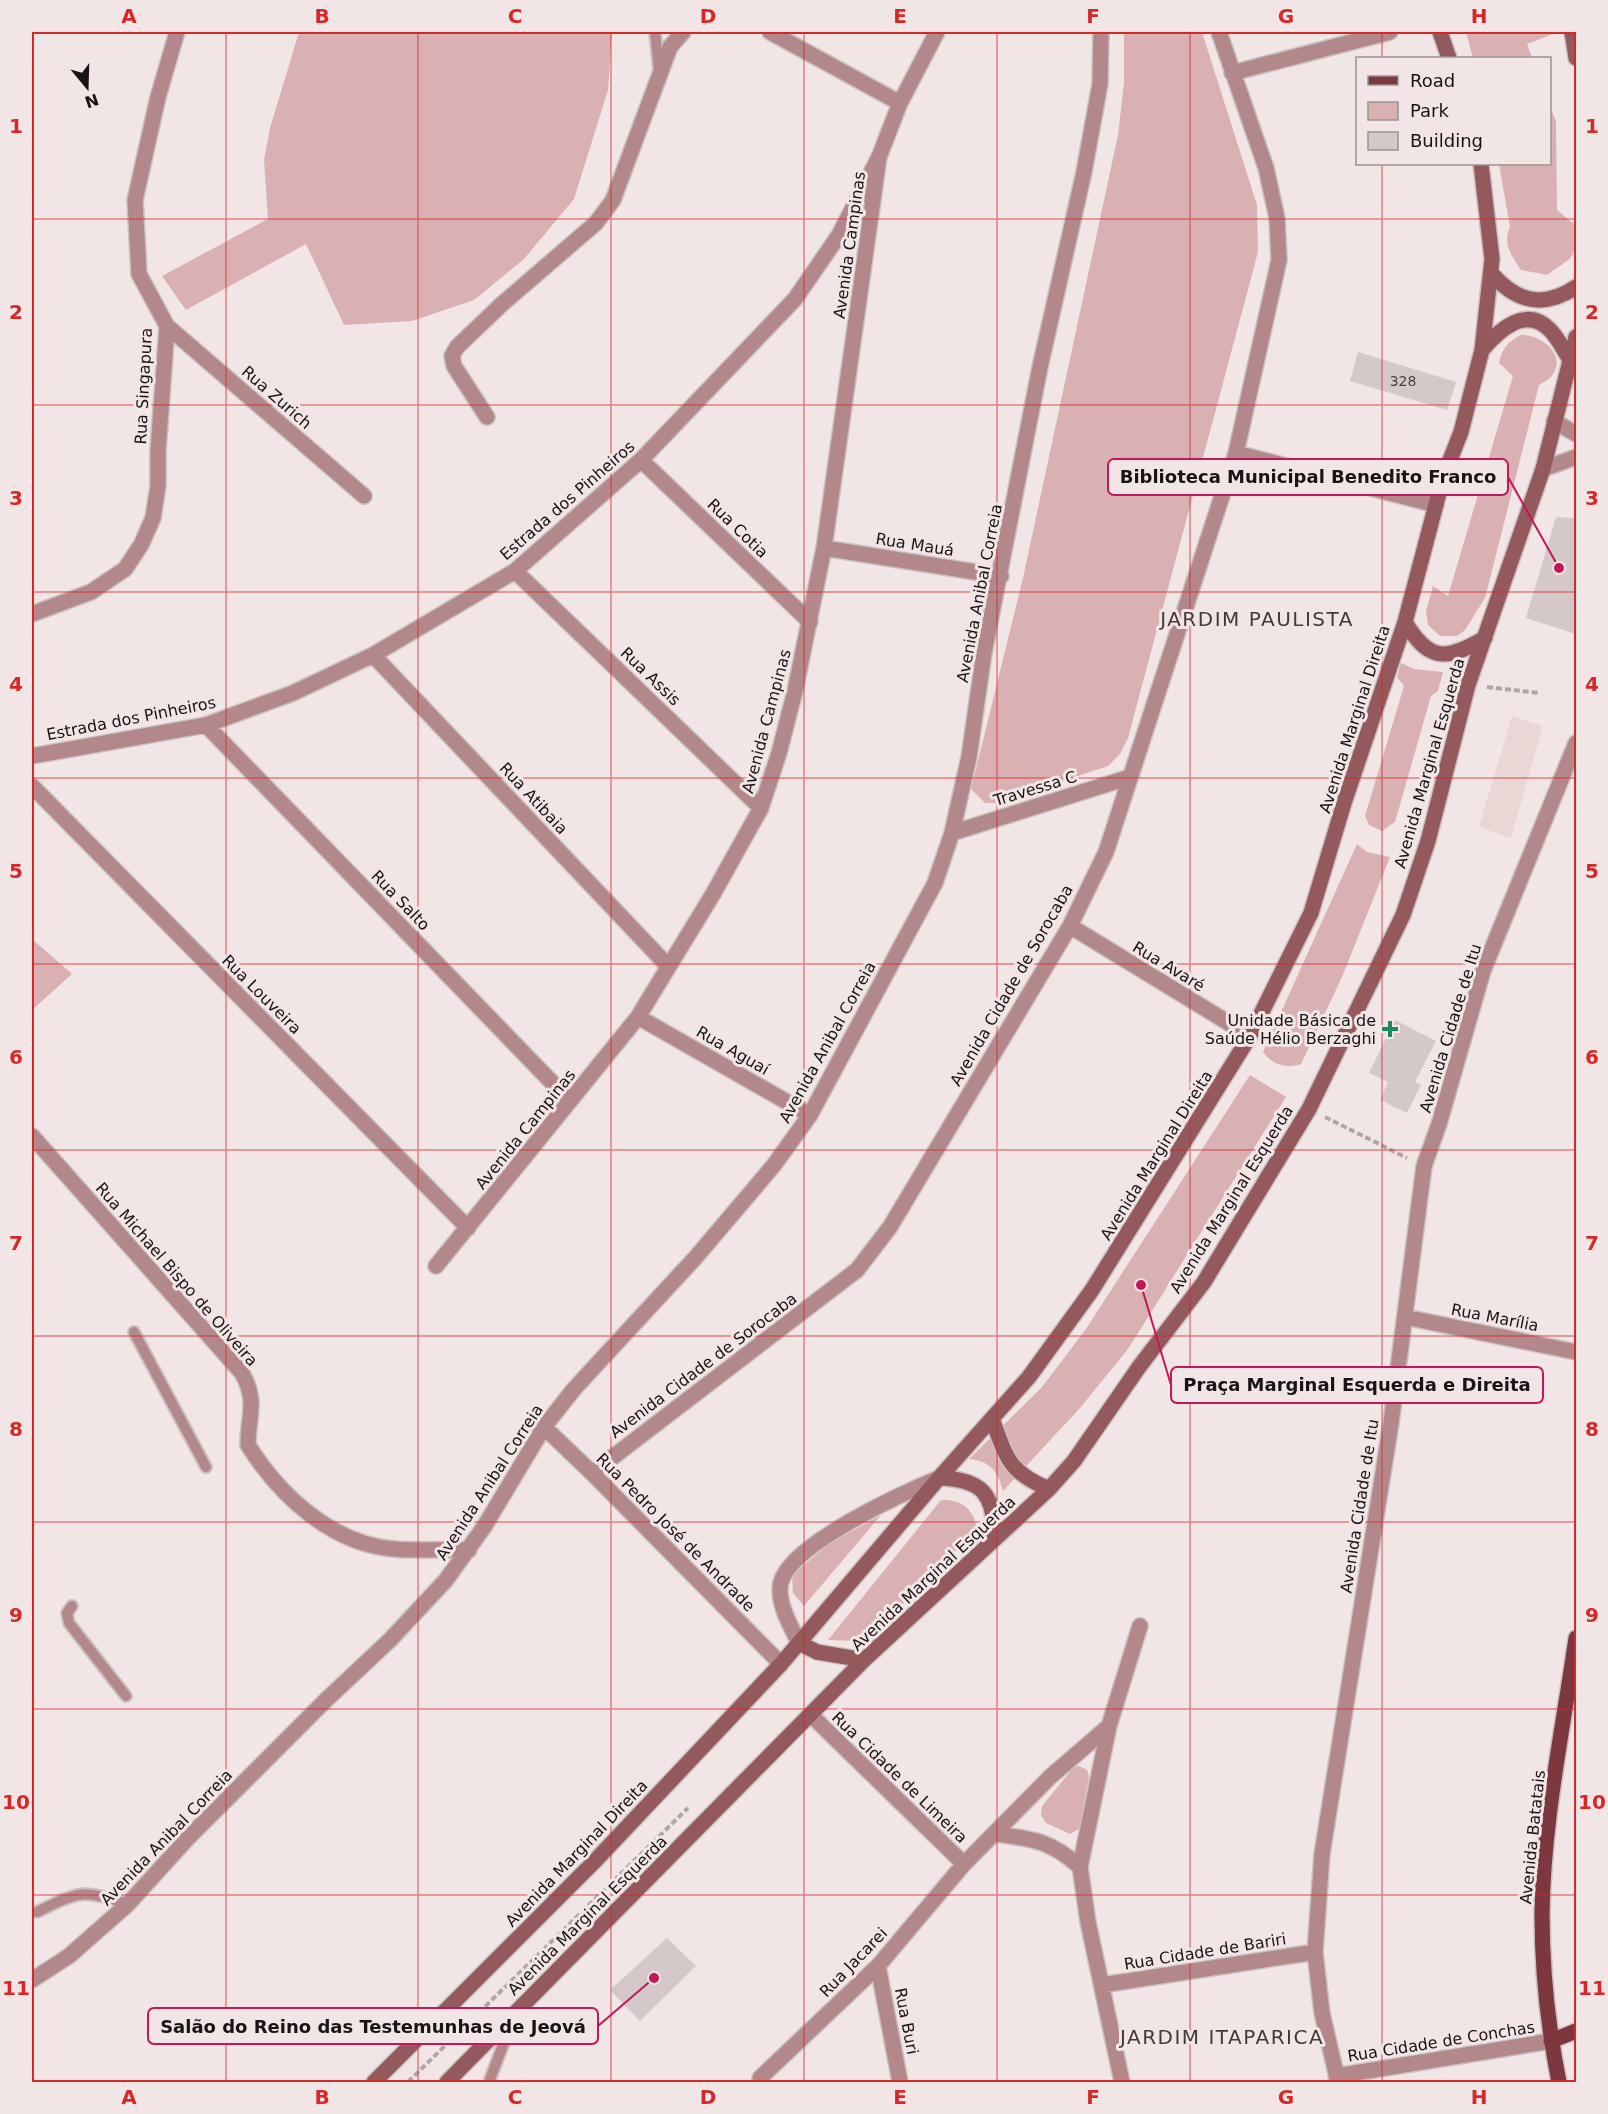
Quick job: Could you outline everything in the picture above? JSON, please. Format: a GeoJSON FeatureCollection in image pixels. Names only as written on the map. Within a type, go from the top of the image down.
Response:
{"type":"FeatureCollection","features":[{"type":"Feature","properties":{"kind":"main road"},"geometry":{"type":"LineString","coordinates":[[1440,32],[1449,57]]}},
{"type":"Feature","properties":{"kind":"main road"},"geometry":{"type":"LineString","coordinates":[[1572,32],[1576,58]]}},
{"type":"Feature","properties":{"kind":"main road","name":"Avenida Marginal Direita"},"geometry":{"type":"LineString","coordinates":[[374,2082],[594,1862],[781,1664],[939,1478],[1029,1377],[1069,1325],[1250,1036],[1311,913],[1344,803],[1405,622],[1436,506],[1461,432],[1482,350],[1491,273],[1487,203],[1481,165]]}},
{"type":"Feature","properties":{"kind":"main road"},"geometry":{"type":"LineString","coordinates":[[1491,273],[1504,288],[1524,299],[1545,300],[1565,295],[1576,287]]}},
{"type":"Feature","properties":{"kind":"main road"},"geometry":{"type":"LineString","coordinates":[[1482,350],[1497,333],[1514,321],[1536,321],[1550,329],[1569,358]]}},
{"type":"Feature","properties":{"kind":"main road","name":"Avenida Marginal Esquerda"},"geometry":{"type":"LineString","coordinates":[[447,2082],[864,1660],[1049,1489],[1074,1461],[1139,1367],[1204,1282],[1309,1109],[1404,915],[1428,840],[1468,685],[1543,469],[1576,337]]}},
{"type":"Feature","properties":{"kind":"main road"},"geometry":{"type":"LineString","coordinates":[[1405,622],[1418,644],[1446,655],[1463,651],[1485,638]]}},
{"type":"Feature","properties":{"kind":"main road"},"geometry":{"type":"LineString","coordinates":[[992,1419],[1014,1470],[1024,1479],[1049,1489]]}},
{"type":"Feature","properties":{"kind":"main road"},"geometry":{"type":"LineString","coordinates":[[939,1478],[960,1478],[973,1483],[984,1492],[994,1514],[994,1538]]}},
{"type":"Feature","properties":{"kind":"main road","name":"Avenida Batatais"},"geometry":{"type":"LineString","coordinates":[[1559,2082],[1551,2042],[1543,1958],[1542,1912],[1548,1828],[1576,1638]]}},
{"type":"Feature","properties":{"kind":"main road"},"geometry":{"type":"LineString","coordinates":[[799,1643],[817,1652],[864,1660]]}},
{"type":"Feature","properties":{"kind":"main road"},"geometry":{"type":"LineString","coordinates":[[1551,2042],[1576,2031]]}},
{"type":"Feature","properties":{"kind":"street","name":"Rua Singapura"},"geometry":{"type":"LineString","coordinates":[[32,615],[70,601],[108,582],[125,569],[141,545],[153,518],[158,486],[167,326],[139,274],[135,200],[158,97],[177,32]]}},
{"type":"Feature","properties":{"kind":"street"},"geometry":{"type":"LineString","coordinates":[[487,417],[454,366],[452,356],[457,346],[596,223],[613,200],[670,47],[683,32]]}},
{"type":"Feature","properties":{"kind":"street"},"geometry":{"type":"LineString","coordinates":[[770,32],[900,103]]}},
{"type":"Feature","properties":{"kind":"street","name":"Estrada dos Pinheiros"},"geometry":{"type":"LineString","coordinates":[[32,756],[206,725],[293,693],[373,655],[515,571],[641,460],[795,299],[839,235],[879,157],[900,103],[938,32]]}},
{"type":"Feature","properties":{"kind":"street","name":"Avenida Anibal Correia"},"geometry":{"type":"LineString","coordinates":[[32,1980],[69,1956],[128,1904],[187,1839],[326,1700],[390,1640],[446,1580],[469,1550],[544,1427],[574,1389],[696,1257],[774,1164],[810,1115],[935,883],[952,833],[969,757],[984,653],[1001,576],[1040,367],[1084,172],[1100,84],[1101,32]]}},
{"type":"Feature","properties":{"kind":"street","name":"Avenida Cidade de Sorocaba"},"geometry":{"type":"LineString","coordinates":[[592,1473],[857,1270],[890,1227],[1070,927],[1106,852],[1236,453],[1279,260],[1277,219],[1266,168],[1219,32]]}},
{"type":"Feature","properties":{"kind":"street"},"geometry":{"type":"LineString","coordinates":[[1232,73],[1390,32]]}},
{"type":"Feature","properties":{"kind":"street","name":"Avenida Campinas"},"geometry":{"type":"LineString","coordinates":[[436,1266],[638,1017],[761,808],[779,753],[810,622],[824,548],[879,157]]}},
{"type":"Feature","properties":{"kind":"street","name":"Rua Zurich"},"geometry":{"type":"LineString","coordinates":[[167,326],[364,496]]}},
{"type":"Feature","properties":{"kind":"street"},"geometry":{"type":"LineString","coordinates":[[1554,421],[1576,434]]}},
{"type":"Feature","properties":{"kind":"street"},"geometry":{"type":"LineString","coordinates":[[1236,453],[1436,506]]}},
{"type":"Feature","properties":{"kind":"street"},"geometry":{"type":"LineString","coordinates":[[1543,469],[1576,457]]}},
{"type":"Feature","properties":{"kind":"street","name":"Rua Cotia"},"geometry":{"type":"LineString","coordinates":[[641,460],[810,622]]}},
{"type":"Feature","properties":{"kind":"street","name":"Rua Mauá"},"geometry":{"type":"LineString","coordinates":[[824,548],[1001,576]]}},
{"type":"Feature","properties":{"kind":"street","name":"Rua Assis"},"geometry":{"type":"LineString","coordinates":[[515,571],[761,808]]}},
{"type":"Feature","properties":{"kind":"street","name":"Rua Atibaia"},"geometry":{"type":"LineString","coordinates":[[373,655],[668,966]]}},
{"type":"Feature","properties":{"kind":"street","name":"Rua Salto"},"geometry":{"type":"LineString","coordinates":[[206,725],[570,1101]]}},
{"type":"Feature","properties":{"kind":"street","name":"Avenida Cidade de Itu"},"geometry":{"type":"LineString","coordinates":[[1337,2079],[1322,2013],[1315,1952],[1322,1854],[1406,1317],[1424,1166],[1439,1124],[1483,971],[1576,743]]}},
{"type":"Feature","properties":{"kind":"street","name":"Travessa C"},"geometry":{"type":"LineString","coordinates":[[952,833],[1130,777]]}},
{"type":"Feature","properties":{"kind":"street","name":"Rua Louveira"},"geometry":{"type":"LineString","coordinates":[[32,786],[468,1228]]}},
{"type":"Feature","properties":{"kind":"street","name":"Rua Avaré"},"geometry":{"type":"LineString","coordinates":[[1070,927],[1250,1036]]}},
{"type":"Feature","properties":{"kind":"street","name":"Rua Aguaí"},"geometry":{"type":"LineString","coordinates":[[638,1017],[810,1115]]}},
{"type":"Feature","properties":{"kind":"street","name":"Rua Michael Bispo de Oliveira"},"geometry":{"type":"LineString","coordinates":[[32,1136],[242,1373],[250,1388],[253,1402],[248,1445],[285,1491],[312,1518],[369,1545],[394,1549],[469,1550]]}},
{"type":"Feature","properties":{"kind":"street","name":"Rua Marília"},"geometry":{"type":"LineString","coordinates":[[1406,1317],[1576,1352]]}},
{"type":"Feature","properties":{"kind":"street","name":"Rua Pedro José de Andrade"},"geometry":{"type":"LineString","coordinates":[[544,1427],[781,1664]]}},
{"type":"Feature","properties":{"kind":"street","name":"Avenida Marginal Direita"},"geometry":{"type":"LineString","coordinates":[[799,1643],[780,1592],[787,1571],[814,1545],[839,1529],[895,1496],[939,1478]]}},
{"type":"Feature","properties":{"kind":"street"},"geometry":{"type":"LineString","coordinates":[[1122,2082],[1088,1922],[1080,1867],[1109,1726],[1140,1626]]}},
{"type":"Feature","properties":{"kind":"street","name":"Rua Cidade de Limeira"},"geometry":{"type":"LineString","coordinates":[[811,1715],[964,1864]]}},
{"type":"Feature","properties":{"kind":"street","name":"Rua Jacarei"},"geometry":{"type":"LineString","coordinates":[[760,2078],[878,1966],[964,1864],[1050,1777],[1109,1726]]}},
{"type":"Feature","properties":{"kind":"street"},"geometry":{"type":"LineString","coordinates":[[996,1834],[1038,1839],[1060,1849],[1080,1867]]}},
{"type":"Feature","properties":{"kind":"street","name":"Rua Cidade de Bariri"},"geometry":{"type":"LineString","coordinates":[[1101,1985],[1315,1952]]}},
{"type":"Feature","properties":{"kind":"street","name":"Rua Buri"},"geometry":{"type":"LineString","coordinates":[[878,1966],[900,2082]]}},
{"type":"Feature","properties":{"kind":"street","name":"Rua Cidade de Conchas"},"geometry":{"type":"LineString","coordinates":[[1337,2079],[1551,2042]]}},
{"type":"Feature","properties":{"kind":"lane"},"geometry":{"type":"LineString","coordinates":[[655,32],[660,74]]}},
{"type":"Feature","properties":{"kind":"lane"},"geometry":{"type":"LineString","coordinates":[[134,1332],[206,1467]]}},
{"type":"Feature","properties":{"kind":"lane"},"geometry":{"type":"LineString","coordinates":[[72,1606],[67,1613],[69,1623],[126,1696]]}},
{"type":"Feature","properties":{"kind":"lane"},"geometry":{"type":"LineString","coordinates":[[38,1912],[75,1894],[90,1893],[128,1904]]}},
{"type":"Feature","properties":{"kind":"lane"},"geometry":{"type":"LineString","coordinates":[[489,2082],[516,2013]]}},
{"type":"Feature","properties":{"kind":"path"},"geometry":{"type":"LineString","coordinates":[[1468,685],[1539,693]]}},
{"type":"Feature","properties":{"kind":"path"},"geometry":{"type":"LineString","coordinates":[[1309,1109],[1424,1166]]}},
{"type":"Feature","properties":{"kind":"path"},"geometry":{"type":"LineString","coordinates":[[408,2082],[697,1800]]}},
{"type":"Feature","properties":{"kind":"shaded area"},"geometry":{"type":"Polygon","coordinates":[[[1512,716],[1543,726],[1511,838],[1479,827],[1512,716]]]}},
{"type":"Feature","properties":{"kind":"green space"},"geometry":{"type":"Polygon","coordinates":[[[299,32],[612,32],[608,90],[574,199],[524,259],[474,300],[412,321],[344,325],[306,244],[186,310],[162,276],[268,219],[264,160],[270,128],[299,32]]]}},
{"type":"Feature","properties":{"kind":"green space"},"geometry":{"type":"Polygon","coordinates":[[[1124,32],[1202,32],[1257,205],[1258,252],[1128,738],[1120,754],[1108,766],[997,803],[985,803],[971,789],[1023,578],[1118,135],[1124,83],[1124,32]]]}},
{"type":"Feature","properties":{"kind":"green space"},"geometry":{"type":"Polygon","coordinates":[[[1466,32],[1552,32],[1553,34],[1527,44],[1532,57],[1473,57],[1466,32]]]}},
{"type":"Feature","properties":{"kind":"green space"},"geometry":{"type":"Polygon","coordinates":[[[1551,109],[1556,122],[1557,210],[1574,224],[1575,245],[1572,256],[1547,275],[1521,270],[1509,250],[1507,239],[1510,227],[1499,165],[1551,165],[1551,109]]]}},
{"type":"Feature","properties":{"kind":"green space"},"geometry":{"type":"Polygon","coordinates":[[[1521,335],[1536,338],[1550,347],[1557,361],[1556,369],[1551,377],[1539,385],[1485,598],[1465,630],[1457,636],[1440,636],[1428,625],[1426,611],[1433,586],[1448,596],[1513,376],[1499,363],[1500,358],[1509,343],[1521,335]]]}},
{"type":"Feature","properties":{"kind":"green space"},"geometry":{"type":"Polygon","coordinates":[[[1401,663],[1414,669],[1443,672],[1438,691],[1431,696],[1395,822],[1382,831],[1369,825],[1365,816],[1404,686],[1397,677],[1401,663]]]}},
{"type":"Feature","properties":{"kind":"green space"},"geometry":{"type":"Polygon","coordinates":[[[1357,844],[1367,852],[1390,857],[1342,977],[1301,1064],[1280,1065],[1263,1052],[1357,844]]]}},
{"type":"Feature","properties":{"kind":"green space"},"geometry":{"type":"Polygon","coordinates":[[[32,939],[72,974],[32,1010],[32,939]]]}},
{"type":"Feature","properties":{"kind":"green space"},"geometry":{"type":"Polygon","coordinates":[[[1250,1075],[1286,1097],[1128,1349],[1080,1408],[1003,1491],[999,1478],[992,1468],[982,1462],[969,1459],[1042,1387],[1086,1329],[1250,1075]]]}},
{"type":"Feature","properties":{"kind":"green space"},"geometry":{"type":"Polygon","coordinates":[[[941,1500],[955,1501],[970,1511],[977,1529],[871,1636],[858,1641],[828,1640],[941,1500]]]}},
{"type":"Feature","properties":{"kind":"green space"},"geometry":{"type":"Polygon","coordinates":[[[881,1515],[804,1606],[793,1593],[792,1575],[829,1544],[881,1515]]]}},
{"type":"Feature","properties":{"kind":"green space"},"geometry":{"type":"Polygon","coordinates":[[[1079,1766],[1087,1770],[1089,1776],[1080,1828],[1070,1834],[1046,1823],[1041,1815],[1042,1806],[1073,1768],[1079,1766]]]}},
{"type":"Feature","properties":{"kind":"building"},"geometry":{"type":"Polygon","coordinates":[[[1358,352],[1456,382],[1447,410],[1350,381],[1358,352]]]}},
{"type":"Feature","properties":{"kind":"building"},"geometry":{"type":"Polygon","coordinates":[[[1556,517],[1576,518],[1576,634],[1526,618],[1556,517]]]}},
{"type":"Feature","properties":{"kind":"building"},"geometry":{"type":"Polygon","coordinates":[[[1395,1020],[1436,1041],[1415,1082],[1421,1085],[1407,1113],[1380,1100],[1388,1082],[1369,1073],[1395,1020]]]}},
{"type":"Feature","properties":{"kind":"building"},"geometry":{"type":"Polygon","coordinates":[[[667,1938],[696,1966],[640,2021],[610,1990],[667,1938]]]}},
{"type":"Feature","properties":{"kind":"place","name":"Biblioteca Municipal Benedito Franco"},"geometry":{"type":"Point","coordinates":[1559,568]}},
{"type":"Feature","properties":{"kind":"place","name":"Unidade Básica de Saúde Hélio Berzaghi"},"geometry":{"type":"Point","coordinates":[1390,1029]}},
{"type":"Feature","properties":{"kind":"place","name":"Praça Marginal Esquerda e Direita"},"geometry":{"type":"Point","coordinates":[1141,1285]}},
{"type":"Feature","properties":{"kind":"place","name":"Salão do Reino das Testemunhas de Jeová"},"geometry":{"type":"Point","coordinates":[654,1978]}},
{"type":"Feature","properties":{"kind":"district","name":"JARDIM PAULISTA"},"geometry":{"type":"Point","coordinates":[1257,619]}},
{"type":"Feature","properties":{"kind":"district","name":"JARDIM ITAPARICA"},"geometry":{"type":"Point","coordinates":[1222,2037]}}]}
